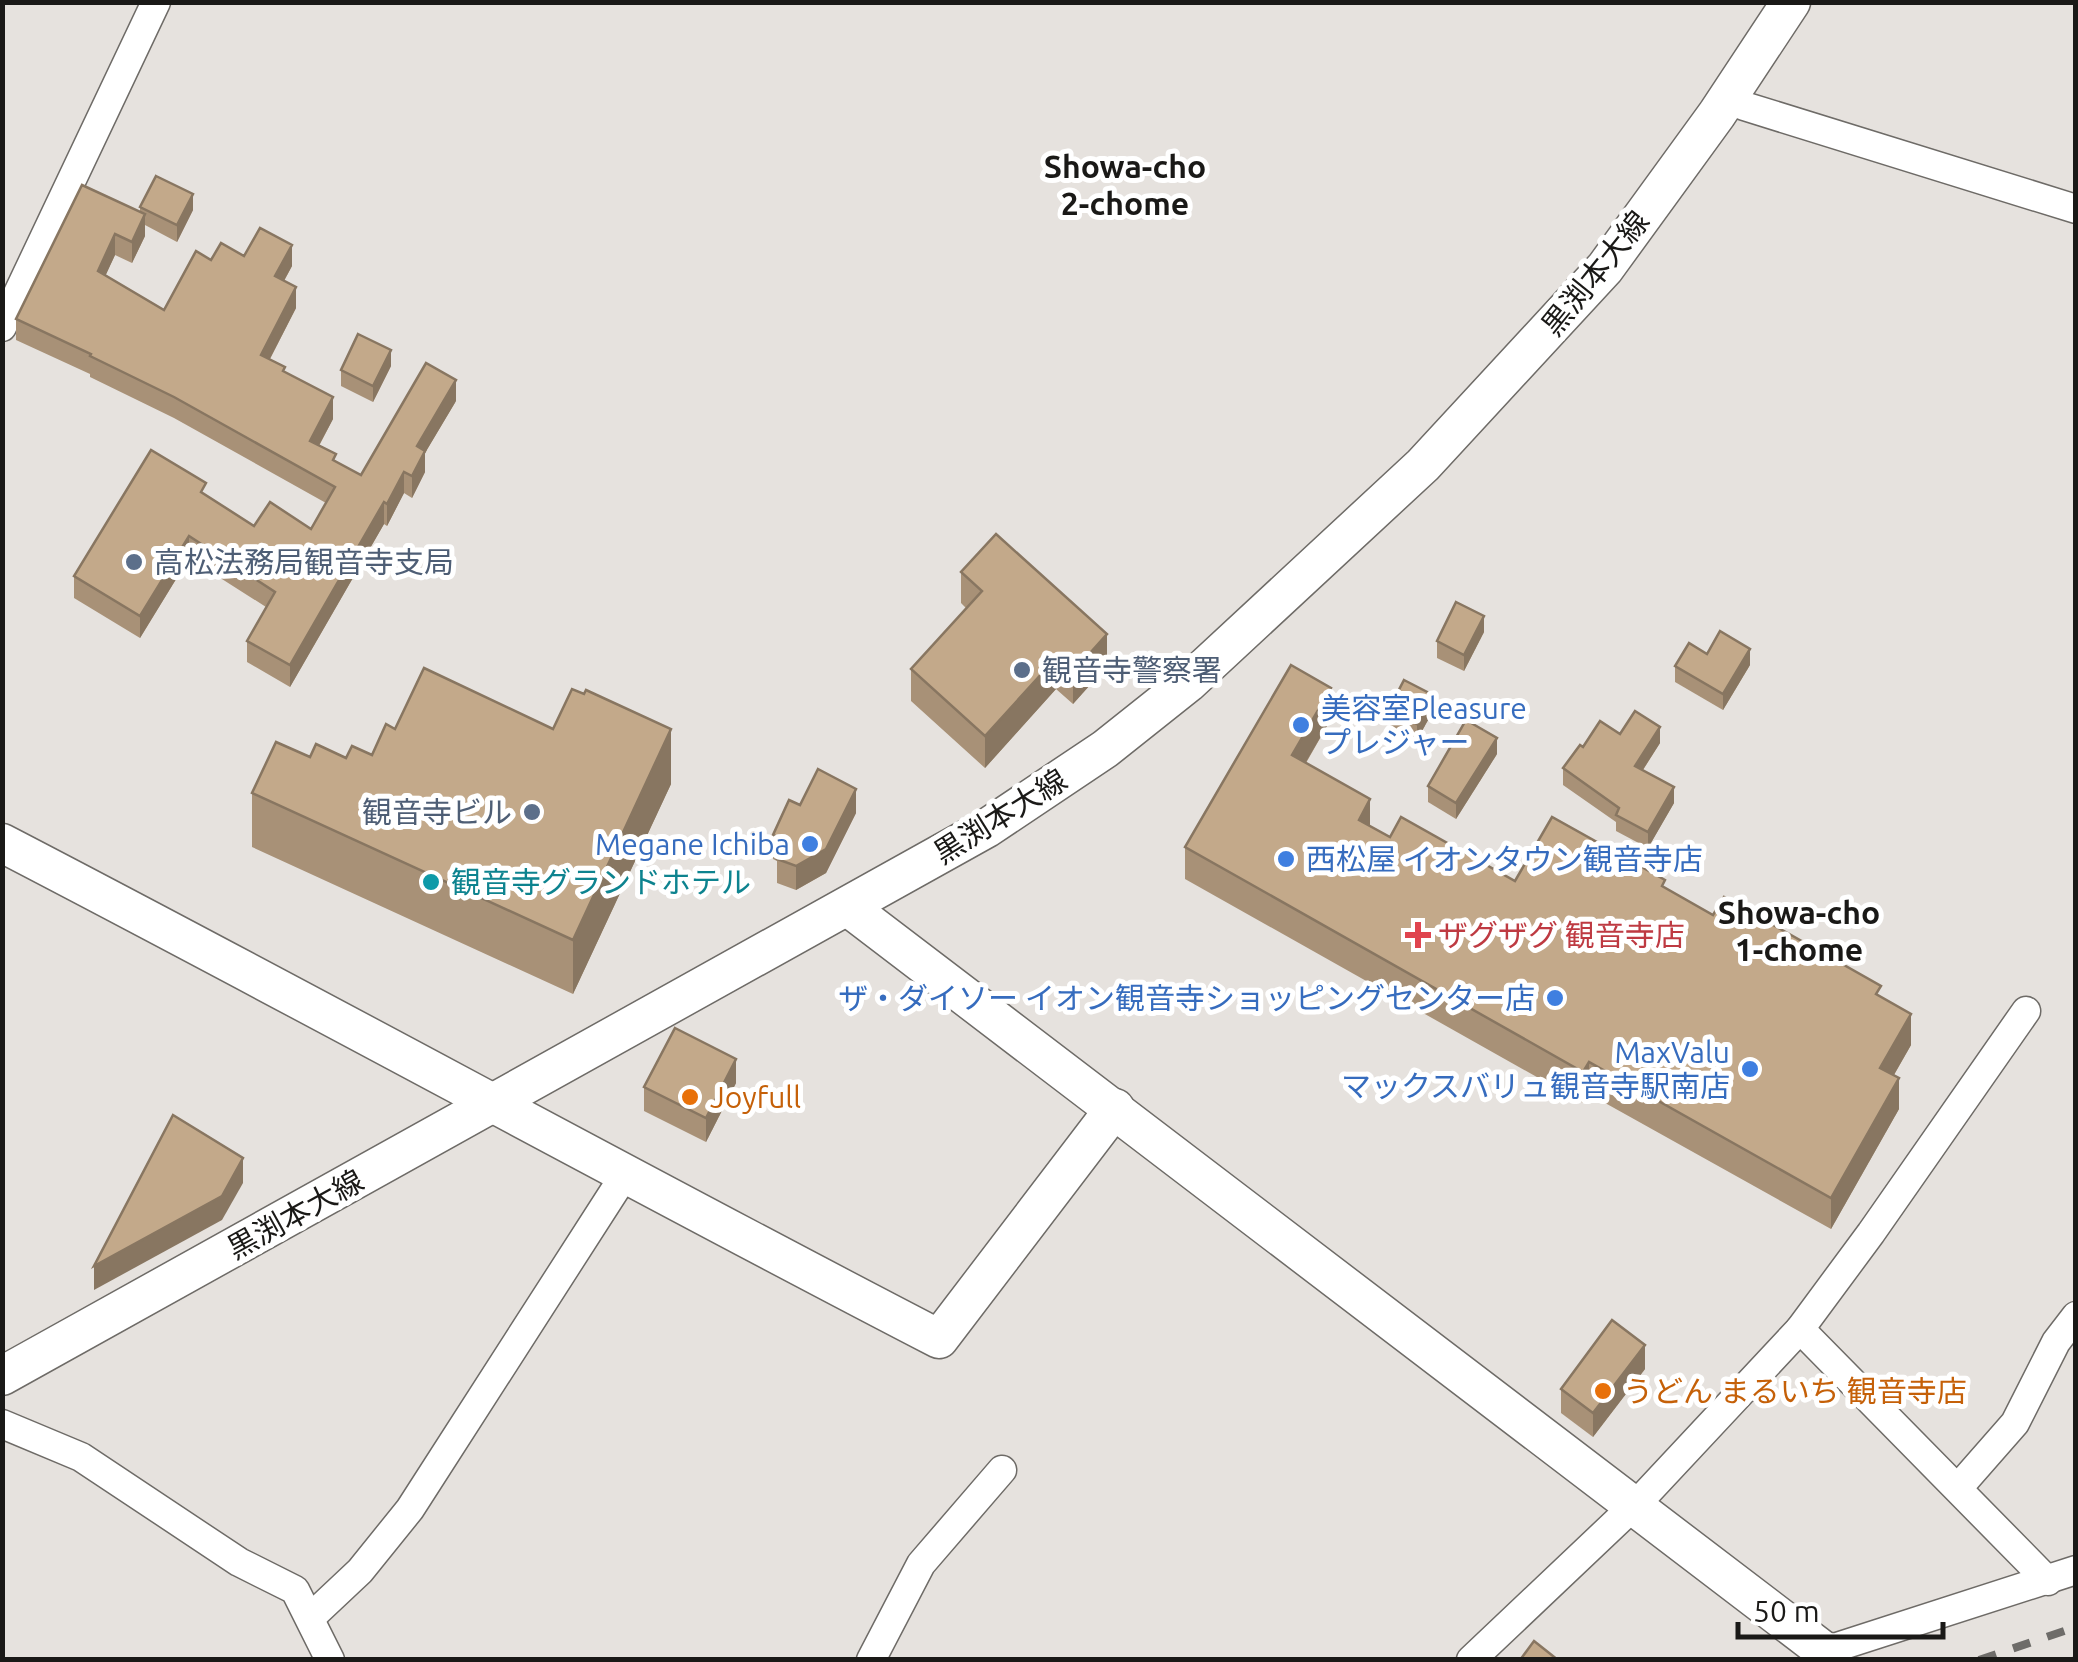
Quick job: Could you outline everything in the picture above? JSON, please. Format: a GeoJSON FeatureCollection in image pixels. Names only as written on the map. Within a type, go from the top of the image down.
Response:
{"type":"FeatureCollection","features":[{"type":"Feature","properties":{"kind":"street"},"geometry":{"type":"LineString","coordinates":[[2,326],[156,2]]}},
{"type":"Feature","properties":{"kind":"street","name":"黒渕本大線"},"geometry":{"type":"LineString","coordinates":[[2,1376],[987,828],[1105,749],[1188,683],[1409,478],[1514,370],[1605,268],[1717,114],[1791,2]]}},
{"type":"Feature","properties":{"kind":"street"},"geometry":{"type":"LineString","coordinates":[[1744,106],[2076,209]]}},
{"type":"Feature","properties":{"kind":"street"},"geometry":{"type":"LineString","coordinates":[[2,844],[496,1102],[624,1176],[939,1340],[1115,1108]]}},
{"type":"Feature","properties":{"kind":"street"},"geometry":{"type":"LineString","coordinates":[[848,907],[1820,1648],[1837,1648],[2076,1570]]}},
{"type":"Feature","properties":{"kind":"street"},"geometry":{"type":"LineString","coordinates":[[1471,1660],[1633,1506],[1800,1329],[2026,1011]]}},
{"type":"Feature","properties":{"kind":"street"},"geometry":{"type":"LineString","coordinates":[[310,1618],[360,1572],[410,1508],[624,1176]]}},
{"type":"Feature","properties":{"kind":"street"},"geometry":{"type":"LineString","coordinates":[[1958,1488],[2015,1423],[2056,1342],[2076,1316]]}},
{"type":"Feature","properties":{"kind":"street"},"geometry":{"type":"LineString","coordinates":[[1800,1329],[2048,1581]]}},
{"type":"Feature","properties":{"kind":"street"},"geometry":{"type":"LineString","coordinates":[[2,1424],[81,1457],[239,1562],[294,1590],[330,1660]]}},
{"type":"Feature","properties":{"kind":"street"},"geometry":{"type":"LineString","coordinates":[[871,1660],[921,1564],[1002,1470]]}},
{"type":"Feature","properties":{"kind":"building"},"geometry":{"type":"Polygon","coordinates":[[[156,176],[193,194],[177,225],[140,207],[156,176]]]}},
{"type":"Feature","properties":{"kind":"building"},"geometry":{"type":"Polygon","coordinates":[[[82,185],[145,214],[132,242],[115,234],[98,271],[164,310],[196,251],[211,260],[221,243],[244,256],[260,228],[292,245],[275,276],[296,287],[261,355],[333,397],[310,441],[336,454],[333,460],[361,475],[426,363],[456,380],[417,446],[425,451],[412,476],[404,472],[387,504],[384,502],[290,665],[247,641],[275,592],[189,536],[140,616],[74,576],[151,450],[206,483],[201,492],[254,526],[270,502],[311,529],[335,487],[174,397],[16,319],[82,185]]]}},
{"type":"Feature","properties":{"kind":"building"},"geometry":{"type":"Polygon","coordinates":[[[358,334],[391,350],[373,386],[341,370],[358,334]]]}},
{"type":"Feature","properties":{"kind":"building","name":"観音寺警察署"},"geometry":{"type":"Polygon","coordinates":[[[996,534],[1107,634],[1073,672],[1056,658],[985,736],[911,669],[982,591],[961,572],[996,534]]]}},
{"type":"Feature","properties":{"kind":"building"},"geometry":{"type":"Polygon","coordinates":[[[1456,602],[1484,616],[1464,655],[1437,641],[1456,602]]]}},
{"type":"Feature","properties":{"kind":"building"},"geometry":{"type":"Polygon","coordinates":[[[1720,631],[1750,649],[1723,694],[1675,666],[1689,643],[1707,654],[1720,631]]]}},
{"type":"Feature","properties":{"kind":"building"},"geometry":{"type":"Polygon","coordinates":[[[1291,665],[1331,688],[1292,755],[1370,799],[1359,820],[1390,837],[1401,817],[1515,881],[1552,817],[1665,880],[1662,886],[1713,915],[1724,897],[1881,986],[1876,994],[1911,1014],[1880,1068],[1899,1078],[1831,1198],[1589,1062],[1583,1072],[1185,847],[1291,665]]]}},
{"type":"Feature","properties":{"kind":"building"},"geometry":{"type":"Polygon","coordinates":[[[424,668],[553,729],[572,689],[584,694],[586,690],[671,729],[573,940],[252,793],[276,742],[310,757],[316,744],[346,758],[352,746],[372,755],[386,724],[395,729],[424,668]]]}},
{"type":"Feature","properties":{"kind":"building"},"geometry":{"type":"Polygon","coordinates":[[[1404,680],[1433,695],[1417,724],[1389,709],[1404,680]]]}},
{"type":"Feature","properties":{"kind":"building"},"geometry":{"type":"Polygon","coordinates":[[[1635,711],[1660,727],[1635,766],[1674,787],[1648,832],[1616,815],[1619,808],[1563,768],[1600,721],[1620,734],[1635,711]]]}},
{"type":"Feature","properties":{"kind":"building"},"geometry":{"type":"Polygon","coordinates":[[[1466,720],[1497,738],[1456,803],[1428,786],[1466,720]]]}},
{"type":"Feature","properties":{"kind":"building"},"geometry":{"type":"Polygon","coordinates":[[[818,769],[856,789],[826,849],[796,866],[777,859],[786,841],[773,835],[789,800],[800,805],[818,769]]]}},
{"type":"Feature","properties":{"kind":"building"},"geometry":{"type":"Polygon","coordinates":[[[675,1028],[736,1059],[706,1118],[644,1087],[675,1028]]]}},
{"type":"Feature","properties":{"kind":"building"},"geometry":{"type":"Polygon","coordinates":[[[173,1115],[243,1158],[222,1196],[94,1266],[173,1115]]]}},
{"type":"Feature","properties":{"kind":"building"},"geometry":{"type":"Polygon","coordinates":[[[1612,1320],[1645,1345],[1593,1413],[1561,1389],[1612,1320]]]}},
{"type":"Feature","properties":{"kind":"building"},"geometry":{"type":"Polygon","coordinates":[[[1534,1641],[1558,1660],[1520,1660],[1534,1641]]]}},
{"type":"Feature","properties":{"kind":"railway"},"geometry":{"type":"LineString","coordinates":[[1979,1660],[2076,1627]]}},
{"type":"Feature","properties":{"kind":"place","name":"高松法務局観音寺支局"},"geometry":{"type":"Point","coordinates":[134,562]}},
{"type":"Feature","properties":{"kind":"place","name":"観音寺警察署"},"geometry":{"type":"Point","coordinates":[1022,670]}},
{"type":"Feature","properties":{"kind":"place","name":"美容室Pleasure プレジャー"},"geometry":{"type":"Point","coordinates":[1301,725]}},
{"type":"Feature","properties":{"kind":"place","name":"観音寺ビル"},"geometry":{"type":"Point","coordinates":[532,812]}},
{"type":"Feature","properties":{"kind":"place","name":"Megane Ichiba"},"geometry":{"type":"Point","coordinates":[810,844]}},
{"type":"Feature","properties":{"kind":"place","name":"西松屋 イオンタウン観音寺店"},"geometry":{"type":"Point","coordinates":[1286,859]}},
{"type":"Feature","properties":{"kind":"place","name":"観音寺グランドホテル"},"geometry":{"type":"Point","coordinates":[431,882]}},
{"type":"Feature","properties":{"kind":"place","name":"ザグザグ 観音寺店"},"geometry":{"type":"Point","coordinates":[1418,935]}},
{"type":"Feature","properties":{"kind":"place","name":"ザ・ダイソー イオン観音寺ショッピングセンター店"},"geometry":{"type":"Point","coordinates":[1555,998]}},
{"type":"Feature","properties":{"kind":"place","name":"MaxValu マックスバリュ観音寺駅南店"},"geometry":{"type":"Point","coordinates":[1750,1069]}},
{"type":"Feature","properties":{"kind":"place","name":"Joyfull"},"geometry":{"type":"Point","coordinates":[690,1097]}},
{"type":"Feature","properties":{"kind":"place","name":"うどん まるいち 観音寺店"},"geometry":{"type":"Point","coordinates":[1603,1391]}},
{"type":"Feature","properties":{"kind":"district","name":"Showa-cho 2-chome"},"geometry":{"type":"Point","coordinates":[1125,184]}},
{"type":"Feature","properties":{"kind":"district","name":"Showa-cho 1-chome"},"geometry":{"type":"Point","coordinates":[1799,930]}}]}
